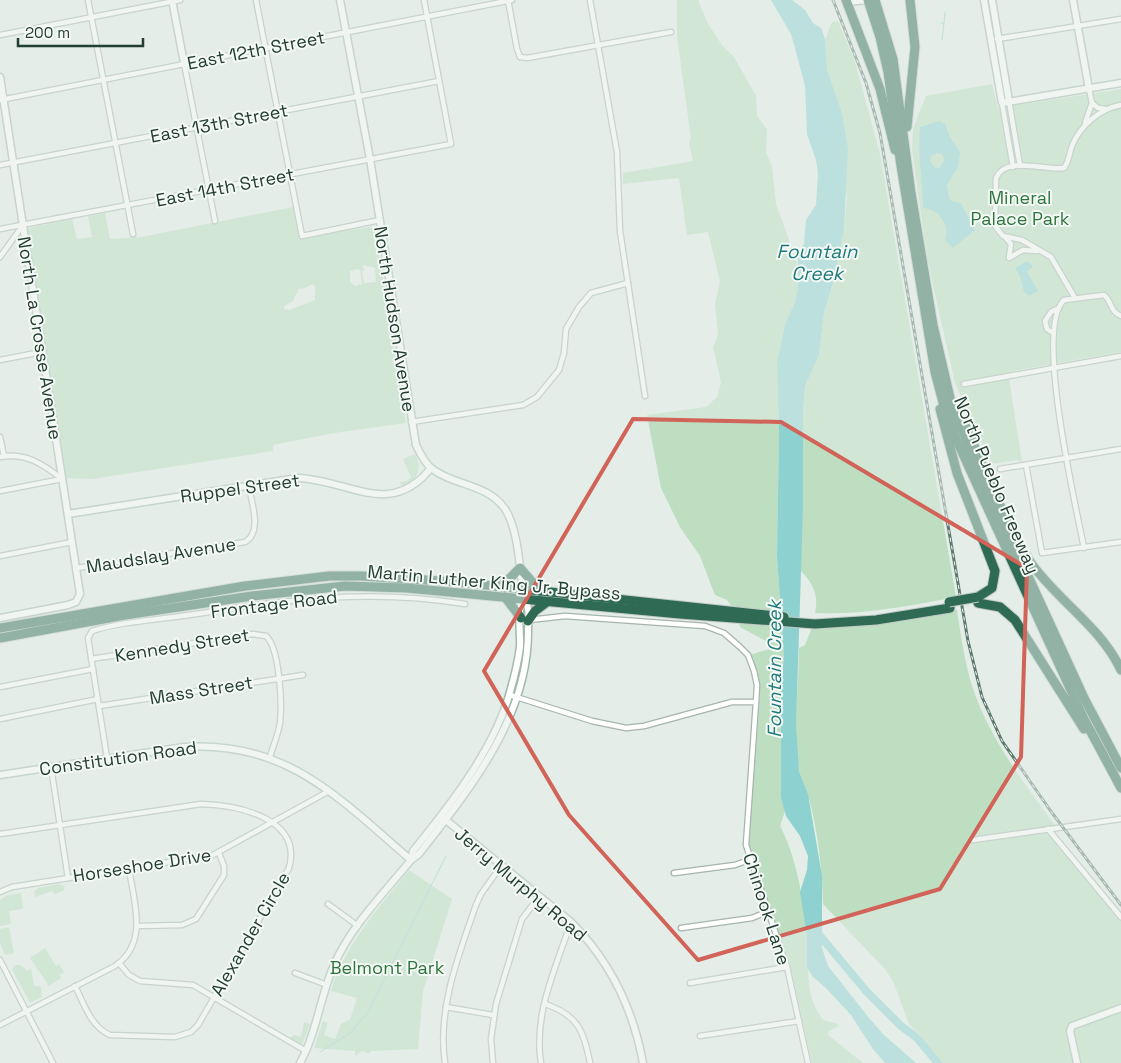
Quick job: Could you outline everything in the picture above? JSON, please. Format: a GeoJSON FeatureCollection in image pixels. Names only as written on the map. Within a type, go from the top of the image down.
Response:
{"type":"FeatureCollection","features":[{"type":"Feature","properties":{"kind":"highway","name":"North Pueblo Freeway"},"geometry":{"type":"LineString","coordinates":[[868,0],[877,14],[893,59],[911,193],[944,378],[957,418],[1084,698],[1121,768]]}},
{"type":"Feature","properties":{"kind":"highway","name":"North Pueblo Freeway"},"geometry":{"type":"LineString","coordinates":[[875,0],[888,72],[900,166],[935,372],[944,406],[957,441],[1101,753],[1121,788]]}},
{"type":"Feature","properties":{"kind":"highway"},"geometry":{"type":"LineString","coordinates":[[905,143],[916,47],[910,0]]}},
{"type":"Feature","properties":{"kind":"highway"},"geometry":{"type":"LineString","coordinates":[[848,1],[880,89],[900,166]]}},
{"type":"Feature","properties":{"kind":"highway"},"geometry":{"type":"LineString","coordinates":[[935,372],[941,417],[950,452],[995,571],[992,588],[981,601],[1000,607],[1015,620],[1101,753]]}},
{"type":"Feature","properties":{"kind":"highway"},"geometry":{"type":"LineString","coordinates":[[944,378],[954,394],[988,474],[1024,550],[1043,578],[1104,643],[1121,670]]}},
{"type":"Feature","properties":{"kind":"highway"},"geometry":{"type":"LineString","coordinates":[[495,586],[509,580],[520,568],[540,591]]}},
{"type":"Feature","properties":{"kind":"highway","name":"Martin Luther King Jr. Bypass"},"geometry":{"type":"LineString","coordinates":[[0,628],[133,604],[320,577],[404,577],[523,589],[771,619]]}},
{"type":"Feature","properties":{"kind":"highway","name":"Martin Luther King Jr. Bypass"},"geometry":{"type":"LineString","coordinates":[[0,638],[125,615],[323,587],[390,587],[547,602],[771,619],[845,620],[981,601]]}},
{"type":"Feature","properties":{"kind":"highway"},"geometry":{"type":"LineString","coordinates":[[506,597],[525,619],[547,602]]}},
{"type":"Feature","properties":{"kind":"street"},"geometry":{"type":"LineString","coordinates":[[88,0],[133,234]]}},
{"type":"Feature","properties":{"kind":"street"},"geometry":{"type":"LineString","coordinates":[[0,35],[180,0]]}},
{"type":"Feature","properties":{"kind":"street"},"geometry":{"type":"LineString","coordinates":[[256,0],[302,236],[380,220]]}},
{"type":"Feature","properties":{"kind":"street","name":"North Hudson Avenue"},"geometry":{"type":"LineString","coordinates":[[340,0],[370,159],[411,422],[416,445],[422,457],[431,468]]}},
{"type":"Feature","properties":{"kind":"street"},"geometry":{"type":"LineString","coordinates":[[424,0],[439,80]]}},
{"type":"Feature","properties":{"kind":"street"},"geometry":{"type":"LineString","coordinates":[[509,0],[520,57],[527,58],[672,32]]}},
{"type":"Feature","properties":{"kind":"street","name":"East 12th Street"},"geometry":{"type":"LineString","coordinates":[[2,100],[184,63],[427,18],[509,0]]}},
{"type":"Feature","properties":{"kind":"street"},"geometry":{"type":"LineString","coordinates":[[590,0],[617,152],[620,231],[645,396]]}},
{"type":"Feature","properties":{"kind":"street"},"geometry":{"type":"LineString","coordinates":[[848,1],[868,0]]}},
{"type":"Feature","properties":{"kind":"street"},"geometry":{"type":"LineString","coordinates":[[984,0],[991,40],[1020,166]]}},
{"type":"Feature","properties":{"kind":"street"},"geometry":{"type":"LineString","coordinates":[[992,0],[999,39],[1013,167]]}},
{"type":"Feature","properties":{"kind":"street"},"geometry":{"type":"LineString","coordinates":[[1039,251],[1024,250],[1009,258],[1011,244],[995,226],[996,178],[1000,172],[1013,167],[1066,167],[1073,144],[1084,126],[1092,103],[1072,0]]}},
{"type":"Feature","properties":{"kind":"street"},"geometry":{"type":"LineString","coordinates":[[172,1],[215,221]]}},
{"type":"Feature","properties":{"kind":"street"},"geometry":{"type":"LineString","coordinates":[[991,40],[1121,19]]}},
{"type":"Feature","properties":{"kind":"street","name":"North La Crosse Avenue"},"geometry":{"type":"LineString","coordinates":[[0,77],[2,100],[80,594],[78,600],[68,605],[0,618]]}},
{"type":"Feature","properties":{"kind":"street","name":"East 13th Street"},"geometry":{"type":"LineString","coordinates":[[0,165],[439,80]]}},
{"type":"Feature","properties":{"kind":"street","name":"East 14th Street"},"geometry":{"type":"LineString","coordinates":[[0,229],[451,144],[439,80]]}},
{"type":"Feature","properties":{"kind":"street"},"geometry":{"type":"LineString","coordinates":[[1006,102],[1121,83]]}},
{"type":"Feature","properties":{"kind":"street"},"geometry":{"type":"LineString","coordinates":[[1092,103],[1098,108],[1107,109]]}},
{"type":"Feature","properties":{"kind":"street"},"geometry":{"type":"LineString","coordinates":[[1084,126],[1107,109],[1121,105]]}},
{"type":"Feature","properties":{"kind":"street"},"geometry":{"type":"LineString","coordinates":[[0,257],[23,224]]}},
{"type":"Feature","properties":{"kind":"street"},"geometry":{"type":"LineString","coordinates":[[1003,236],[1022,240],[1051,257],[1075,298]]}},
{"type":"Feature","properties":{"kind":"street"},"geometry":{"type":"LineString","coordinates":[[411,422],[522,405],[537,397],[559,370],[564,353],[566,329],[579,307],[591,294],[628,283]]}},
{"type":"Feature","properties":{"kind":"street"},"geometry":{"type":"LineString","coordinates":[[1084,548],[1066,458],[1053,366],[1053,333],[1059,308],[1064,300],[1104,295],[1109,300],[1114,312],[1121,316]]}},
{"type":"Feature","properties":{"kind":"street"},"geometry":{"type":"LineString","coordinates":[[1053,333],[1047,329],[1045,321],[1051,312],[1059,308]]}},
{"type":"Feature","properties":{"kind":"street"},"geometry":{"type":"LineString","coordinates":[[0,360],[41,352]]}},
{"type":"Feature","properties":{"kind":"street"},"geometry":{"type":"LineString","coordinates":[[964,384],[1053,366],[1121,356]]}},
{"type":"Feature","properties":{"kind":"street"},"geometry":{"type":"LineString","coordinates":[[0,437],[2,456],[20,456],[33,459],[62,478]]}},
{"type":"Feature","properties":{"kind":"street"},"geometry":{"type":"LineString","coordinates":[[1000,469],[1121,448]]}},
{"type":"Feature","properties":{"kind":"street"},"geometry":{"type":"LineString","coordinates":[[1026,465],[1042,553],[1121,542]]}},
{"type":"Feature","properties":{"kind":"street"},"geometry":{"type":"LineString","coordinates":[[300,1063],[306,1051],[333,966],[358,926],[411,860],[419,854],[444,818],[488,742],[510,695],[528,605],[524,599],[513,531],[504,508],[488,493],[431,468]]}},
{"type":"Feature","properties":{"kind":"street","name":"Ruppel Street"},"geometry":{"type":"LineString","coordinates":[[68,514],[298,478],[318,479],[368,495],[383,496],[415,485],[431,468]]}},
{"type":"Feature","properties":{"kind":"street"},"geometry":{"type":"LineString","coordinates":[[0,491],[62,478]]}},
{"type":"Feature","properties":{"kind":"street","name":"Maudslay Avenue"},"geometry":{"type":"LineString","coordinates":[[76,568],[245,542],[250,539],[255,530],[249,486]]}},
{"type":"Feature","properties":{"kind":"street"},"geometry":{"type":"LineString","coordinates":[[0,556],[72,542]]}},
{"type":"Feature","properties":{"kind":"street","name":"Frontage Road"},"geometry":{"type":"LineString","coordinates":[[91,659],[88,638],[90,632],[100,629],[310,598],[374,595],[465,604]]}},
{"type":"Feature","properties":{"kind":"street","name":"Chinook Lane"},"geometry":{"type":"LineString","coordinates":[[525,619],[565,616],[715,628],[724,633],[748,655],[757,685],[746,832],[749,860],[787,967],[808,1063]]}},
{"type":"Feature","properties":{"kind":"street"},"geometry":{"type":"LineString","coordinates":[[444,818],[468,791],[494,747],[517,697],[525,667],[525,619]]}},
{"type":"Feature","properties":{"kind":"street","name":"Kennedy Street"},"geometry":{"type":"LineString","coordinates":[[91,659],[258,634],[266,636],[271,641],[281,706],[280,723],[270,757]]}},
{"type":"Feature","properties":{"kind":"street"},"geometry":{"type":"LineString","coordinates":[[91,659],[107,758]]}},
{"type":"Feature","properties":{"kind":"street"},"geometry":{"type":"LineString","coordinates":[[0,687],[93,669]]}},
{"type":"Feature","properties":{"kind":"street","name":"Mass Street"},"geometry":{"type":"LineString","coordinates":[[99,706],[303,675]]}},
{"type":"Feature","properties":{"kind":"street"},"geometry":{"type":"LineString","coordinates":[[510,695],[592,720],[626,728],[644,726],[732,702],[756,702]]}},
{"type":"Feature","properties":{"kind":"street"},"geometry":{"type":"LineString","coordinates":[[0,719],[98,700]]}},
{"type":"Feature","properties":{"kind":"street","name":"Constitution Road"},"geometry":{"type":"LineString","coordinates":[[0,775],[184,747],[234,748],[270,757],[299,770],[329,792],[411,860]]}},
{"type":"Feature","properties":{"kind":"street"},"geometry":{"type":"LineString","coordinates":[[51,767],[68,878]]}},
{"type":"Feature","properties":{"kind":"street","name":"Horseshoe Drive"},"geometry":{"type":"LineString","coordinates":[[0,892],[12,887],[206,857],[219,852],[329,792]]}},
{"type":"Feature","properties":{"kind":"street"},"geometry":{"type":"LineString","coordinates":[[0,834],[201,804],[239,809],[274,822]]}},
{"type":"Feature","properties":{"kind":"street","name":"Jerry Murphy Road"},"geometry":{"type":"LineString","coordinates":[[444,818],[571,922],[602,959],[617,982],[636,1027],[643,1063]]}},
{"type":"Feature","properties":{"kind":"street"},"geometry":{"type":"LineString","coordinates":[[973,840],[1121,819]]}},
{"type":"Feature","properties":{"kind":"street","name":"Alexander Circle"},"geometry":{"type":"LineString","coordinates":[[75,986],[97,1027],[115,1037],[175,1036],[186,1034],[198,1025],[289,868],[292,857],[289,844],[274,822]]}},
{"type":"Feature","properties":{"kind":"street"},"geometry":{"type":"LineString","coordinates":[[1048,829],[1121,916]]}},
{"type":"Feature","properties":{"kind":"street"},"geometry":{"type":"LineString","coordinates":[[137,926],[182,925],[196,919],[224,875],[224,866],[219,852]]}},
{"type":"Feature","properties":{"kind":"street"},"geometry":{"type":"LineString","coordinates":[[674,873],[735,865],[749,860]]}},
{"type":"Feature","properties":{"kind":"street"},"geometry":{"type":"LineString","coordinates":[[445,1063],[443,1028],[446,1007],[476,905],[481,894],[501,866]]}},
{"type":"Feature","properties":{"kind":"street"},"geometry":{"type":"LineString","coordinates":[[0,1025],[119,963],[134,945],[137,926],[129,868]]}},
{"type":"Feature","properties":{"kind":"street"},"geometry":{"type":"LineString","coordinates":[[493,1063],[491,1038],[493,1015],[522,919],[539,897]]}},
{"type":"Feature","properties":{"kind":"street"},"geometry":{"type":"LineString","coordinates":[[328,904],[358,926]]}},
{"type":"Feature","properties":{"kind":"street"},"geometry":{"type":"LineString","coordinates":[[681,928],[752,918],[769,912]]}},
{"type":"Feature","properties":{"kind":"street"},"geometry":{"type":"LineString","coordinates":[[541,1063],[539,1035],[545,1004],[571,922]]}},
{"type":"Feature","properties":{"kind":"street"},"geometry":{"type":"LineString","coordinates":[[0,960],[54,1063]]}},
{"type":"Feature","properties":{"kind":"street"},"geometry":{"type":"LineString","coordinates":[[119,963],[129,975],[140,981],[191,984],[306,1051]]}},
{"type":"Feature","properties":{"kind":"street"},"geometry":{"type":"LineString","coordinates":[[690,983],[787,967]]}},
{"type":"Feature","properties":{"kind":"street"},"geometry":{"type":"LineString","coordinates":[[295,973],[327,985]]}},
{"type":"Feature","properties":{"kind":"street"},"geometry":{"type":"LineString","coordinates":[[545,1004],[569,1015],[578,1025],[584,1038],[590,1063]]}},
{"type":"Feature","properties":{"kind":"street"},"geometry":{"type":"LineString","coordinates":[[446,1007],[493,1015]]}},
{"type":"Feature","properties":{"kind":"street"},"geometry":{"type":"LineString","coordinates":[[1077,1063],[1070,1031],[1072,1026],[1121,1008]]}},
{"type":"Feature","properties":{"kind":"street"},"geometry":{"type":"LineString","coordinates":[[700,1036],[799,1021]]}},
{"type":"Feature","properties":{"kind":"highlighted area"},"geometry":{"type":"Polygon","coordinates":[[[633,419],[781,422],[1027,568],[1021,757],[940,889],[698,960],[569,815],[484,671],[633,419]]]}},
{"type":"Feature","properties":{"kind":"green space"},"geometry":{"type":"Polygon","coordinates":[[[677,0],[698,0],[708,24],[722,45],[734,57],[756,96],[757,116],[767,129],[766,152],[772,167],[776,204],[798,265],[798,287],[795,302],[785,324],[777,362],[779,436],[777,556],[784,657],[781,685],[781,798],[785,811],[780,826],[791,851],[801,893],[807,935],[812,1000],[823,1020],[838,1026],[829,1031],[828,1035],[863,1063],[812,1063],[790,965],[748,849],[760,697],[757,673],[750,655],[769,649],[766,641],[740,627],[739,623],[772,625],[733,608],[727,600],[715,595],[700,556],[680,527],[661,488],[647,415],[706,407],[717,397],[721,382],[713,347],[718,335],[715,303],[720,282],[708,232],[687,235],[679,178],[623,184],[623,173],[693,161],[689,143],[691,139],[677,36],[677,0]]]}},
{"type":"Feature","properties":{"kind":"green space"},"geometry":{"type":"Polygon","coordinates":[[[838,21],[855,62],[880,154],[956,597],[903,607],[851,613],[815,613],[816,601],[814,590],[800,570],[803,509],[803,413],[805,386],[819,355],[824,313],[834,280],[844,230],[847,197],[825,57],[825,40],[832,22],[838,21]]]}},
{"type":"Feature","properties":{"kind":"green space","name":"Mineral Palace Park"},"geometry":{"type":"Polygon","coordinates":[[[992,84],[998,108],[1121,89],[1121,352],[1008,372],[1022,462],[1016,460],[991,464],[955,383],[927,258],[912,150],[913,129],[926,96],[992,84]]]}},
{"type":"Feature","properties":{"kind":"green space"},"geometry":{"type":"Polygon","coordinates":[[[293,207],[298,230],[302,237],[370,227],[375,231],[406,423],[334,433],[273,445],[273,451],[92,479],[66,478],[27,237],[28,228],[72,219],[77,239],[92,237],[88,216],[105,213],[110,239],[141,237],[293,207]],[[364,265],[362,267],[365,269],[362,272],[364,283],[376,282],[375,268],[364,265]],[[360,270],[350,271],[350,282],[355,286],[362,284],[360,270]],[[313,284],[302,289],[299,288],[293,301],[284,306],[284,309],[289,310],[315,300],[315,287],[313,284]]]}},
{"type":"Feature","properties":{"kind":"green space"},"geometry":{"type":"Polygon","coordinates":[[[415,454],[418,465],[417,474],[402,487],[400,482],[407,481],[411,477],[403,459],[415,454]]]}},
{"type":"Feature","properties":{"kind":"green space"},"geometry":{"type":"Polygon","coordinates":[[[957,610],[969,677],[992,732],[1012,765],[1057,828],[1049,829],[1121,917],[1121,1063],[940,1063],[920,1035],[909,1024],[893,981],[884,968],[823,904],[817,835],[807,792],[799,770],[797,755],[796,724],[799,648],[805,645],[812,628],[893,622],[957,610]]]}},
{"type":"Feature","properties":{"kind":"green space","name":"Belmont Park"},"geometry":{"type":"Polygon","coordinates":[[[409,870],[452,899],[423,991],[418,1049],[371,1051],[369,1054],[362,1051],[355,1056],[355,1051],[314,1048],[323,1021],[328,1023],[324,1035],[335,1039],[341,1024],[350,1019],[357,998],[331,991],[337,974],[364,927],[409,870]]]}},
{"type":"Feature","properties":{"kind":"green space"},"geometry":{"type":"Polygon","coordinates":[[[59,884],[65,887],[63,891],[54,894],[52,891],[35,897],[34,891],[38,888],[59,884]]]}},
{"type":"Feature","properties":{"kind":"green space"},"geometry":{"type":"Polygon","coordinates":[[[21,893],[23,909],[9,911],[11,924],[0,926],[0,900],[6,896],[21,893]]]}},
{"type":"Feature","properties":{"kind":"green space"},"geometry":{"type":"Polygon","coordinates":[[[9,927],[14,953],[5,955],[0,943],[0,929],[9,927]]]}},
{"type":"Feature","properties":{"kind":"green space"},"geometry":{"type":"Polygon","coordinates":[[[45,948],[56,966],[59,964],[64,972],[60,975],[61,978],[49,986],[30,958],[45,948]]]}},
{"type":"Feature","properties":{"kind":"green space"},"geometry":{"type":"Polygon","coordinates":[[[16,965],[20,965],[28,971],[31,968],[34,986],[41,986],[42,997],[30,1003],[12,969],[16,965]]]}},
{"type":"Feature","properties":{"kind":"green space"},"geometry":{"type":"Polygon","coordinates":[[[304,1022],[310,1024],[302,1045],[290,1038],[294,1035],[301,1037],[304,1022]]]}},
{"type":"Feature","properties":{"kind":"water"},"geometry":{"type":"Polygon","coordinates":[[[771,0],[792,0],[805,10],[813,23],[822,29],[825,40],[827,70],[842,113],[848,149],[844,230],[834,280],[824,313],[819,355],[805,386],[803,413],[803,509],[796,725],[799,771],[808,794],[822,876],[822,948],[828,966],[869,1018],[884,1035],[916,1063],[885,1063],[873,1049],[851,1015],[813,977],[807,968],[807,936],[800,892],[807,870],[808,856],[800,836],[786,816],[781,798],[781,685],[784,657],[777,556],[779,436],[777,362],[785,324],[795,302],[798,287],[799,250],[804,244],[806,220],[816,205],[818,173],[816,160],[807,134],[805,86],[795,48],[791,34],[771,0]]]}},
{"type":"Feature","properties":{"kind":"water"},"geometry":{"type":"Polygon","coordinates":[[[939,121],[945,124],[949,135],[960,153],[958,167],[947,185],[949,198],[954,202],[961,203],[975,230],[953,248],[945,240],[945,224],[939,215],[934,211],[923,208],[919,147],[920,127],[939,121]],[[937,153],[931,156],[930,161],[934,167],[939,168],[945,160],[942,154],[937,153]]]}},
{"type":"Feature","properties":{"kind":"water"},"geometry":{"type":"Polygon","coordinates":[[[1027,261],[1033,266],[1027,272],[1038,291],[1029,296],[1024,292],[1020,276],[1015,268],[1027,261]]]}},
{"type":"Feature","properties":{"kind":"waterway"},"geometry":{"type":"LineString","coordinates":[[944,23],[945,12]]}},
{"type":"Feature","properties":{"kind":"waterway"},"geometry":{"type":"LineString","coordinates":[[941,23],[944,23],[942,40]]}},
{"type":"Feature","properties":{"kind":"waterway"},"geometry":{"type":"LineString","coordinates":[[320,1052],[350,1033],[367,1014],[446,856]]}},
{"type":"Feature","properties":{"kind":"waterway","name":"Fountain Creek"},"geometry":{"type":"LineString","coordinates":[[816,931],[867,992],[901,1026],[916,1037],[938,1063]]}},
{"type":"Feature","properties":{"kind":"railway"},"geometry":{"type":"LineString","coordinates":[[833,0],[866,83],[880,133],[968,641],[982,697],[1002,741],[1050,810],[1121,905]]}}]}
